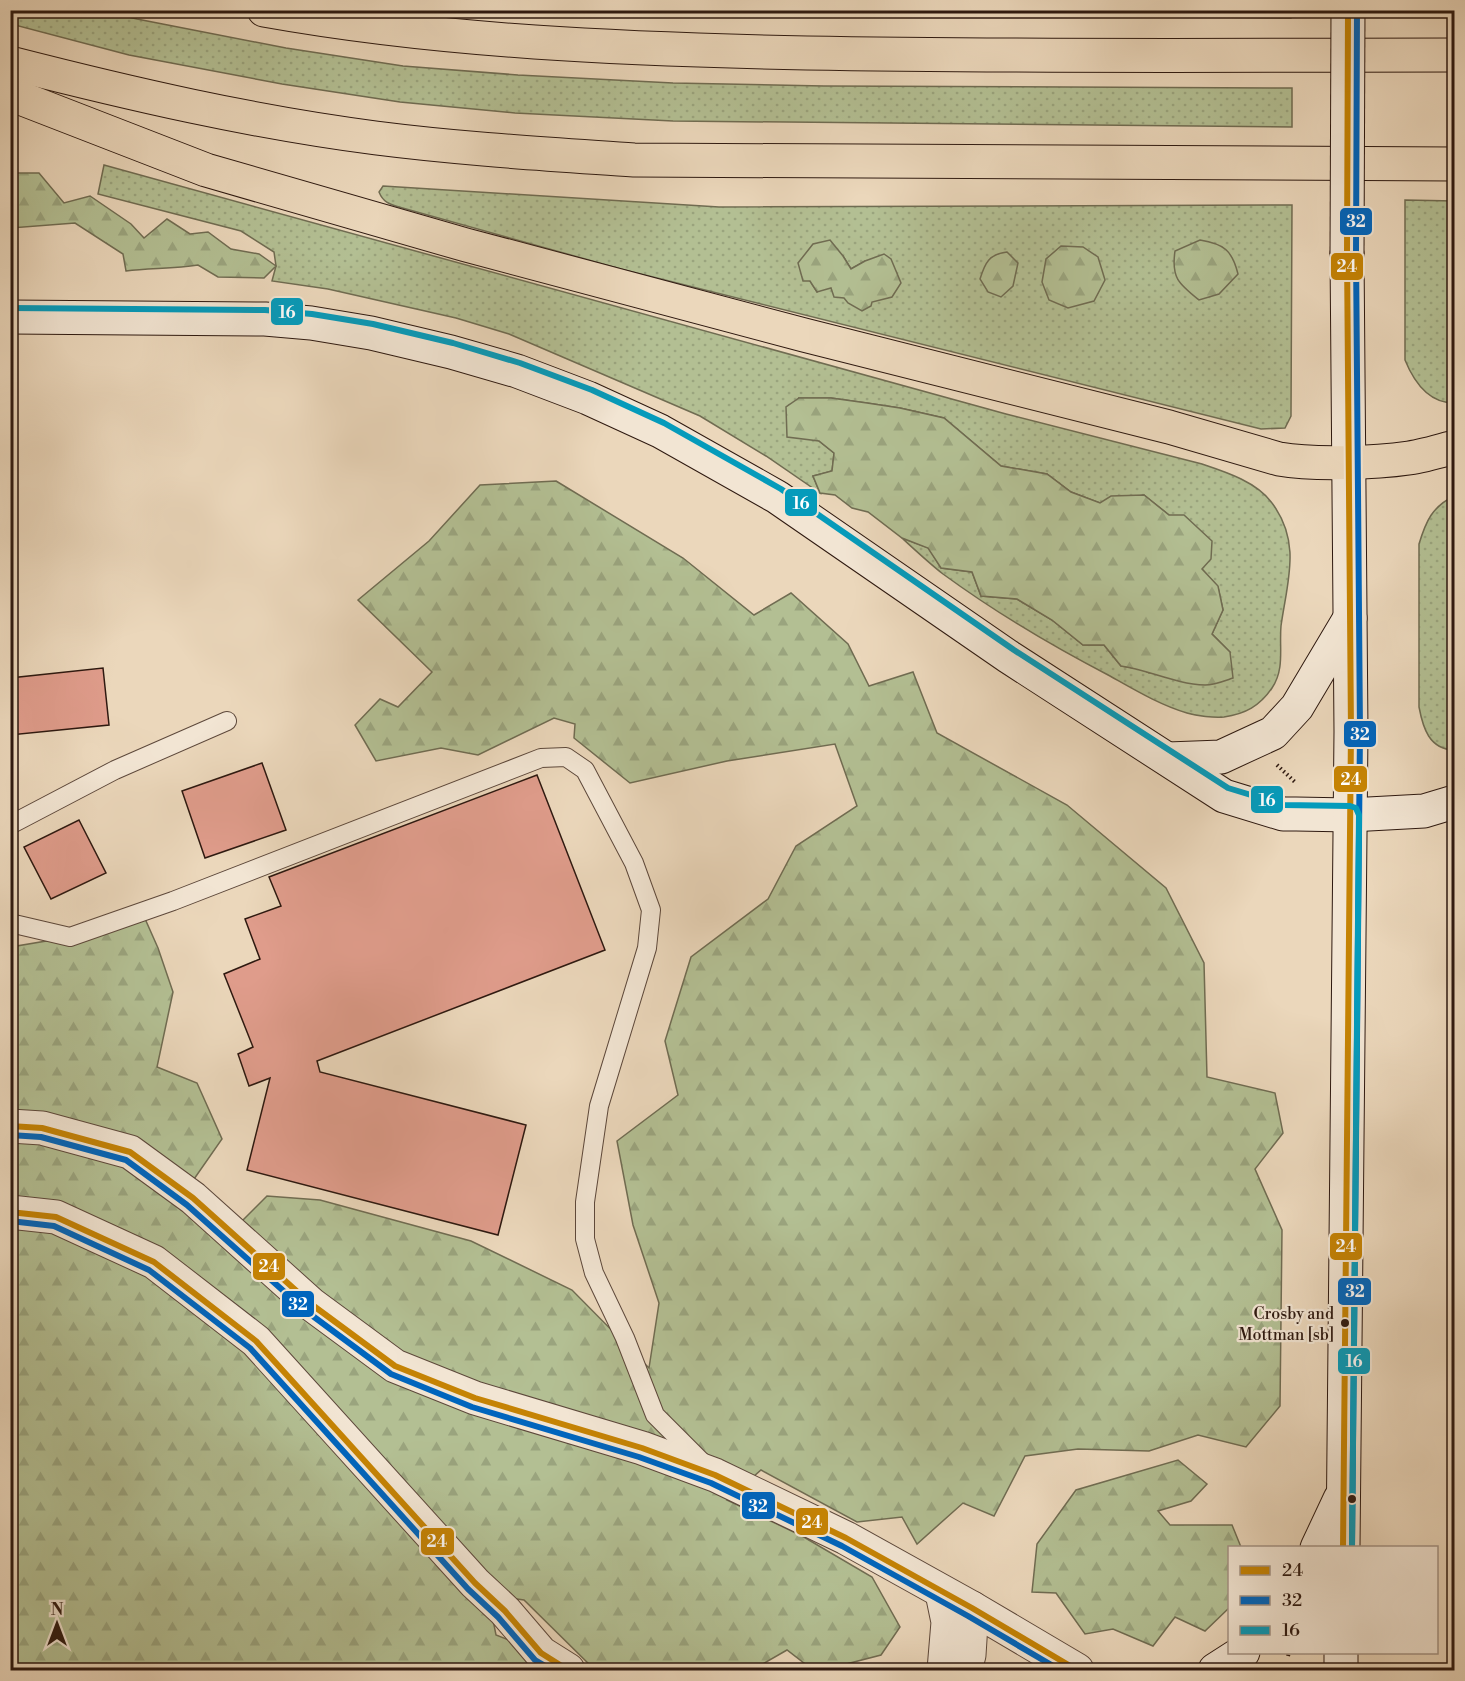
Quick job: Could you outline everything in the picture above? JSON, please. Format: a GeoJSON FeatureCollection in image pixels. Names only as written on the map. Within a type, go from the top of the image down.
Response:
{"type":"FeatureCollection","features":[{"type":"Feature","properties":{"kind":"highway"},"geometry":{"type":"LineString","coordinates":[[264,10],[318,20],[391,29],[608,46],[713,51],[885,54],[1455,55]]}},
{"type":"Feature","properties":{"kind":"highway"},"geometry":{"type":"LineString","coordinates":[[10,63],[123,92],[248,118],[375,138],[504,152],[634,160],[1455,164]]}},
{"type":"Feature","properties":{"kind":"highway"},"geometry":{"type":"LineString","coordinates":[[10,94],[206,170],[466,245],[804,335],[1169,427],[1279,459],[1349,462],[1409,458],[1455,447]]}},
{"type":"Feature","properties":{"kind":"street"},"geometry":{"type":"LineString","coordinates":[[1343,1546],[1350,815],[1348,10]]}},
{"type":"Feature","properties":{"kind":"street"},"geometry":{"type":"LineString","coordinates":[[10,317],[265,319],[311,323],[371,333],[452,352],[517,371],[660,431],[777,497],[1009,657],[1224,796],[1283,814],[1350,815],[1424,811],[1455,802]]}},
{"type":"Feature","properties":{"kind":"street"},"geometry":{"type":"LineString","coordinates":[[1168,759],[1221,757],[1273,733],[1297,707],[1350,618]]}},
{"type":"Feature","properties":{"kind":"street"},"geometry":{"type":"LineString","coordinates":[[10,1112],[42,1128],[130,1152],[193,1198],[311,1304],[395,1366],[475,1398],[642,1448],[715,1475],[846,1538],[972,1608],[1077,1671]]}},
{"type":"Feature","properties":{"kind":"street"},"geometry":{"type":"LineString","coordinates":[[10,1126],[42,1128]]}},
{"type":"Feature","properties":{"kind":"street"},"geometry":{"type":"LineString","coordinates":[[10,1212],[56,1217],[154,1262],[256,1341],[475,1583],[505,1611],[541,1653],[567,1671]]}},
{"type":"Feature","properties":{"kind":"street"},"geometry":{"type":"LineString","coordinates":[[1318,1546],[1345,1489]]}},
{"type":"Feature","properties":{"kind":"street"},"geometry":{"type":"LineString","coordinates":[[942,1593],[948,1622],[944,1671]]}},
{"type":"Feature","properties":{"kind":"street"},"geometry":{"type":"LineString","coordinates":[[965,1671],[969,1655],[972,1608]]}},
{"type":"Feature","properties":{"kind":"street"},"geometry":{"type":"LineString","coordinates":[[1215,1671],[1241,1654]]}},
{"type":"Feature","properties":{"kind":"street"},"geometry":{"type":"LineString","coordinates":[[1341,1654],[1341,1671]]}},
{"type":"Feature","properties":{"kind":"lane"},"geometry":{"type":"LineString","coordinates":[[10,825],[115,770],[227,721]]}},
{"type":"Feature","properties":{"kind":"lane"},"geometry":{"type":"LineString","coordinates":[[10,923],[70,937],[183,897],[542,758],[566,757],[585,770],[633,863],[651,910],[647,948],[599,1106],[585,1203],[585,1239],[594,1273],[625,1338],[655,1415],[715,1475]]}},
{"type":"Feature","properties":{"kind":"path"},"geometry":{"type":"LineString","coordinates":[[1272,760],[1296,783]]}},
{"type":"Feature","properties":{"kind":"green space"},"geometry":{"type":"Polygon","coordinates":[[[1292,10],[1291,18],[682,11],[1292,10]]]}},
{"type":"Feature","properties":{"kind":"green space"},"geometry":{"type":"Polygon","coordinates":[[[1405,10],[1454,11],[1454,15],[1404,14],[1405,10]]]}},
{"type":"Feature","properties":{"kind":"green space"},"geometry":{"type":"Polygon","coordinates":[[[10,11],[103,11],[286,48],[403,66],[518,75],[673,83],[824,86],[1292,88],[1292,127],[673,121],[515,113],[400,102],[282,84],[129,55],[11,24],[10,11]]]}},
{"type":"Feature","properties":{"kind":"green space"},"geometry":{"type":"Polygon","coordinates":[[[104,165],[1006,414],[1202,464],[1231,474],[1266,496],[1281,518],[1287,533],[1290,548],[1289,578],[1281,626],[1280,666],[1276,681],[1262,700],[1239,714],[1211,717],[1177,710],[1088,665],[1003,615],[943,574],[902,538],[929,548],[941,568],[972,572],[981,596],[1017,599],[1052,620],[1083,645],[1104,645],[1121,666],[1142,669],[1149,673],[1230,652],[1212,634],[1223,610],[1218,587],[1202,569],[1169,515],[1144,495],[1100,503],[1071,492],[1047,474],[1001,466],[944,418],[900,408],[831,398],[799,398],[819,441],[834,453],[832,471],[813,476],[820,493],[766,456],[700,416],[509,334],[456,318],[328,289],[272,281],[276,266],[274,252],[241,231],[98,194],[104,165]]]}},
{"type":"Feature","properties":{"kind":"green space"},"geometry":{"type":"Polygon","coordinates":[[[11,169],[15,173],[39,173],[64,203],[90,196],[131,224],[144,238],[167,219],[190,234],[208,232],[231,249],[259,254],[276,266],[264,278],[218,277],[198,265],[126,271],[123,254],[75,223],[11,228],[11,169]]]}},
{"type":"Feature","properties":{"kind":"green space"},"geometry":{"type":"Polygon","coordinates":[[[383,186],[719,207],[1292,205],[1291,416],[1285,428],[1261,429],[621,269],[395,206],[384,200],[379,192],[383,186]],[[843,256],[810,281],[817,292],[865,261],[851,269],[843,256]]]}},
{"type":"Feature","properties":{"kind":"green space"},"geometry":{"type":"Polygon","coordinates":[[[1405,200],[1454,201],[1454,403],[1437,399],[1423,390],[1405,360],[1405,200]]]}},
{"type":"Feature","properties":{"kind":"green space"},"geometry":{"type":"Polygon","coordinates":[[[830,240],[851,269],[884,254],[891,259],[901,283],[892,297],[872,302],[871,306],[862,311],[844,298],[834,297],[831,288],[817,292],[810,281],[803,281],[798,263],[813,244],[830,240]]]}},
{"type":"Feature","properties":{"kind":"green space"},"geometry":{"type":"Polygon","coordinates":[[[1200,240],[1221,246],[1226,250],[1233,259],[1238,274],[1219,294],[1199,300],[1178,280],[1174,260],[1175,251],[1200,240]]]}},
{"type":"Feature","properties":{"kind":"green space"},"geometry":{"type":"Polygon","coordinates":[[[1061,246],[1083,247],[1098,257],[1105,280],[1094,301],[1068,308],[1049,300],[1042,282],[1046,259],[1061,246]]]}},
{"type":"Feature","properties":{"kind":"green space"},"geometry":{"type":"Polygon","coordinates":[[[1007,252],[1018,263],[1013,286],[1001,297],[988,292],[980,279],[992,257],[1007,252]]]}},
{"type":"Feature","properties":{"kind":"green space"},"geometry":{"type":"Polygon","coordinates":[[[799,398],[831,398],[900,408],[944,418],[1001,466],[1047,474],[1071,492],[1100,503],[1111,496],[1144,495],[1169,515],[1184,515],[1212,541],[1211,559],[1202,569],[1218,586],[1223,610],[1212,634],[1230,652],[1233,678],[1212,684],[1194,684],[1121,666],[1104,645],[1083,645],[1052,620],[1017,599],[981,596],[972,572],[941,568],[928,548],[902,538],[868,512],[852,508],[835,495],[820,493],[813,476],[832,471],[834,453],[819,441],[787,437],[786,407],[799,398]]]}},
{"type":"Feature","properties":{"kind":"green space"},"geometry":{"type":"Polygon","coordinates":[[[556,481],[683,558],[754,615],[791,593],[848,644],[869,686],[913,672],[937,733],[1067,805],[1166,888],[1204,963],[1207,1077],[1275,1093],[1283,1133],[1255,1169],[1282,1230],[1280,1406],[1246,1447],[1198,1435],[1149,1451],[1078,1449],[1025,1456],[994,1516],[963,1503],[917,1544],[902,1517],[857,1522],[761,1470],[727,1500],[802,1536],[872,1577],[900,1627],[881,1655],[823,1670],[813,1670],[787,1650],[752,1670],[595,1670],[524,1600],[488,1595],[496,1635],[519,1644],[530,1665],[537,1670],[11,1670],[11,947],[70,937],[142,912],[158,948],[173,992],[157,1067],[197,1083],[222,1139],[185,1192],[231,1232],[267,1196],[320,1200],[471,1241],[572,1290],[649,1368],[659,1303],[633,1225],[617,1141],[678,1095],[665,1041],[691,957],[768,899],[796,846],[857,806],[835,744],[727,761],[630,783],[574,738],[575,724],[554,718],[478,755],[441,748],[376,761],[355,725],[380,699],[398,707],[432,672],[358,600],[429,541],[480,485],[556,481]]]}},
{"type":"Feature","properties":{"kind":"green space"},"geometry":{"type":"Polygon","coordinates":[[[1454,496],[1454,750],[1445,749],[1433,741],[1425,730],[1419,707],[1419,544],[1424,528],[1435,510],[1454,496]]]}},
{"type":"Feature","properties":{"kind":"green space"},"geometry":{"type":"Polygon","coordinates":[[[1178,1460],[1207,1484],[1191,1501],[1158,1511],[1170,1525],[1232,1525],[1241,1546],[1228,1546],[1228,1609],[1205,1631],[1175,1617],[1153,1646],[1113,1629],[1085,1634],[1056,1593],[1032,1592],[1037,1544],[1076,1490],[1178,1460]]]}},
{"type":"Feature","properties":{"kind":"building"},"geometry":{"type":"Polygon","coordinates":[[[103,668],[109,725],[10,735],[10,678],[103,668]]]}},
{"type":"Feature","properties":{"kind":"building"},"geometry":{"type":"Polygon","coordinates":[[[262,763],[286,830],[205,858],[182,791],[262,763]]]}},
{"type":"Feature","properties":{"kind":"building"},"geometry":{"type":"Polygon","coordinates":[[[537,775],[605,950],[317,1061],[320,1072],[526,1125],[498,1235],[247,1170],[270,1078],[249,1086],[238,1054],[253,1047],[224,974],[260,959],[245,919],[281,906],[269,877],[537,775]]]}},
{"type":"Feature","properties":{"kind":"building"},"geometry":{"type":"Polygon","coordinates":[[[79,820],[106,873],[51,899],[24,847],[79,820]]]}},
{"type":"Feature","properties":{"kind":"transit line","name":"24"},"geometry":{"type":"LineString","coordinates":[[1343,1546],[1351,732],[1347,254],[1348,10]]}},
{"type":"Feature","properties":{"kind":"transit line","name":"32"},"geometry":{"type":"LineString","coordinates":[[1352,1546],[1360,732],[1356,254],[1357,10]]}},
{"type":"Feature","properties":{"kind":"transit line","name":"16"},"geometry":{"type":"LineString","coordinates":[[10,308],[265,310],[312,314],[373,324],[453,343],[520,363],[592,390],[664,423],[781,489],[1014,650],[1228,788],[1284,805],[1356,808],[1359,815],[1352,1546]]}},
{"type":"Feature","properties":{"kind":"transit line","name":"24"},"geometry":{"type":"LineString","coordinates":[[10,1126],[42,1128],[130,1152],[193,1198],[311,1304],[395,1366],[475,1398],[642,1448],[715,1475],[846,1538],[1077,1670]]}},
{"type":"Feature","properties":{"kind":"transit line","name":"32"},"geometry":{"type":"LineString","coordinates":[[10,1135],[41,1137],[126,1160],[187,1205],[306,1311],[391,1374],[472,1407],[639,1457],[711,1483],[842,1546],[1060,1670]]}},
{"type":"Feature","properties":{"kind":"transit line","name":"24"},"geometry":{"type":"LineString","coordinates":[[10,1212],[56,1217],[154,1262],[256,1341],[541,1653],[568,1670]]}},
{"type":"Feature","properties":{"kind":"transit line","name":"32"},"geometry":{"type":"LineString","coordinates":[[10,1221],[54,1226],[149,1270],[250,1348],[468,1589],[498,1617],[535,1660],[552,1670]]}},
{"type":"Feature","properties":{"kind":"place","name":"Crosby and Mottman [sb]"},"geometry":{"type":"Point","coordinates":[1345,1323]}}]}
